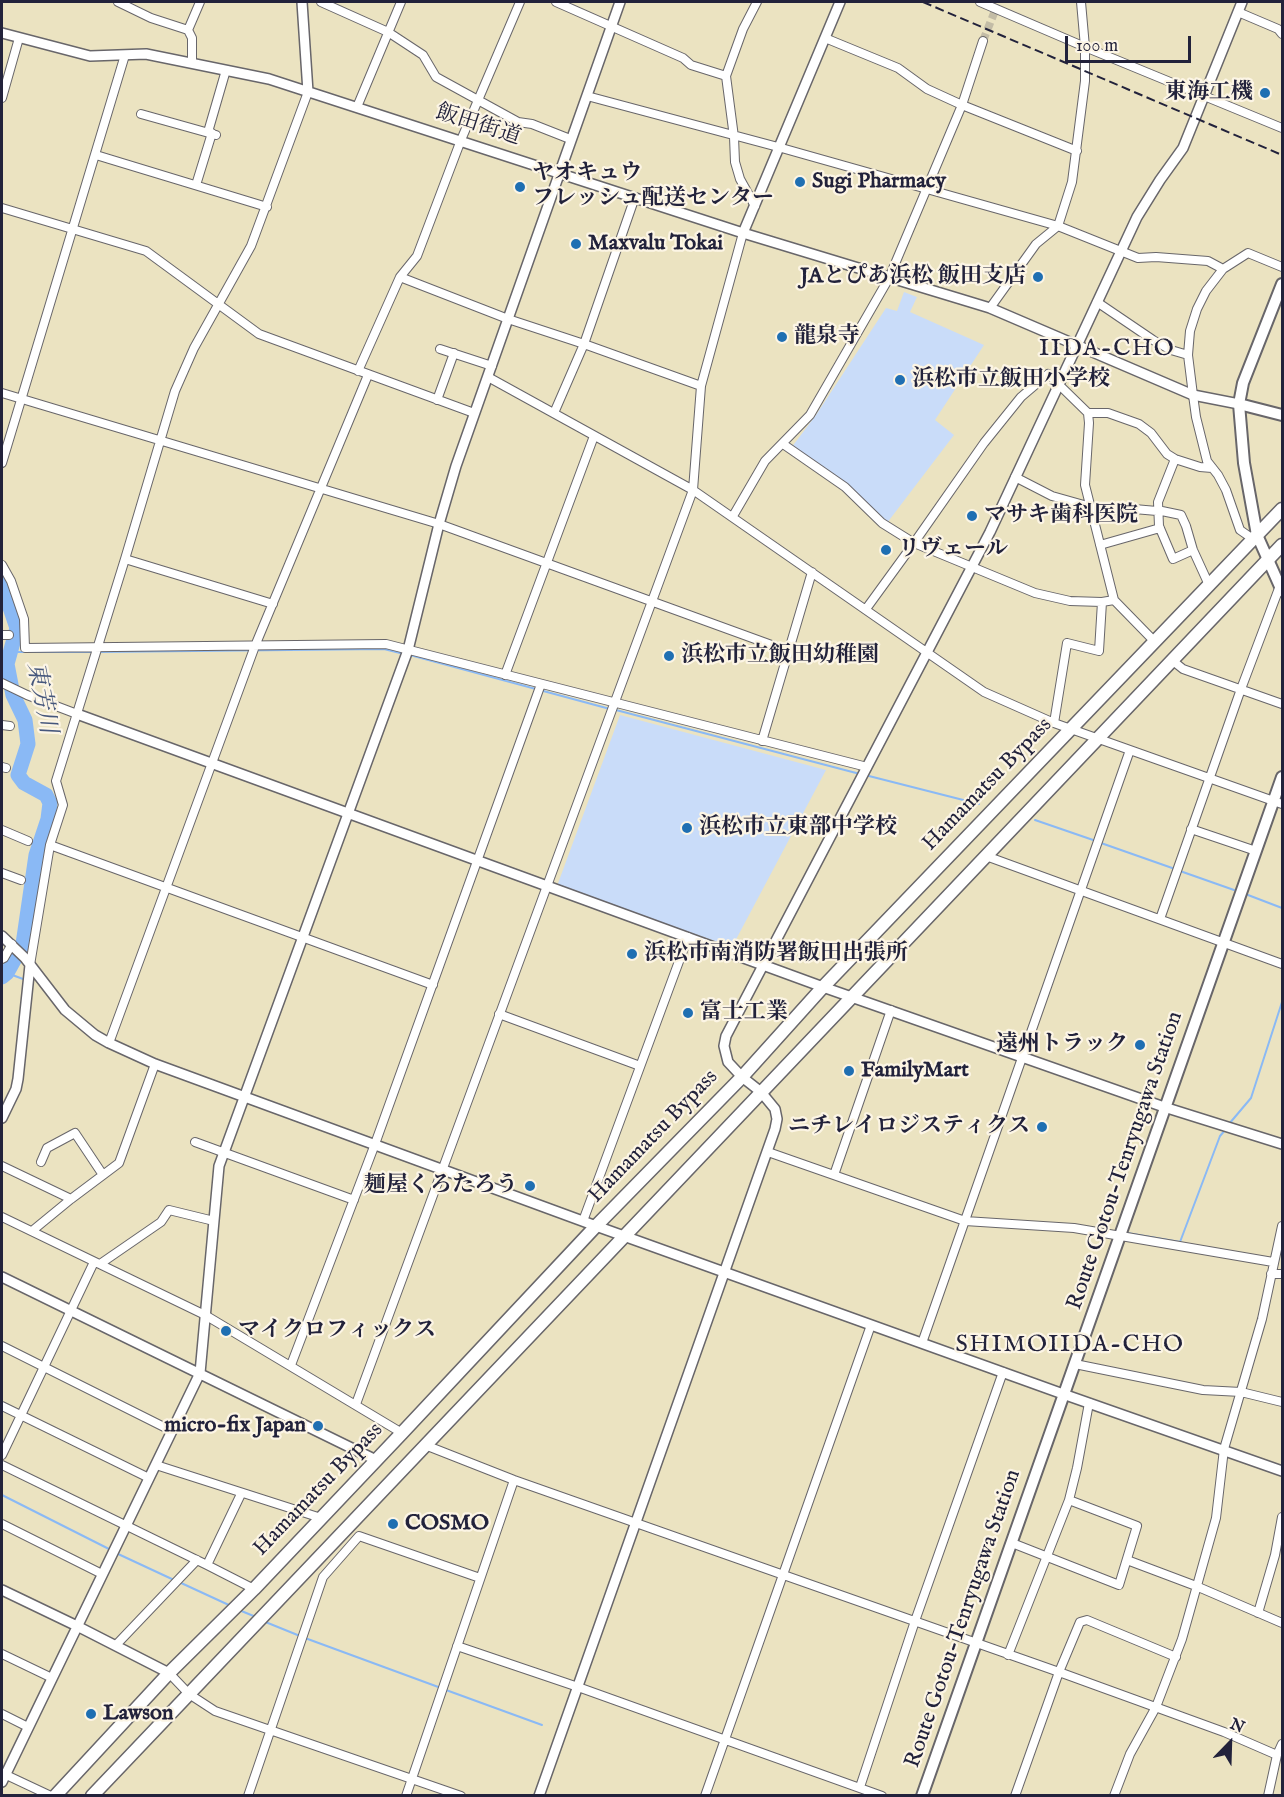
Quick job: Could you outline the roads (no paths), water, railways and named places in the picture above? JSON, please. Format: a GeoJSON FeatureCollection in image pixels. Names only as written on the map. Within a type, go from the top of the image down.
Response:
{"type":"FeatureCollection","features":[{"type":"Feature","properties":{"kind":"highway","name":"Hamamatsu Bypass"},"geometry":{"type":"LineString","coordinates":[[53,1796],[169,1673],[254,1589],[596,1226],[742,1077],[823,987],[1282,509]]}},
{"type":"Feature","properties":{"kind":"highway","name":"Hamamatsu Bypass"},"geometry":{"type":"LineString","coordinates":[[92,1796],[1282,545]]}},
{"type":"Feature","properties":{"kind":"main road"},"geometry":{"type":"LineString","coordinates":[[1281,586],[1255,537],[1244,464],[1239,404],[1244,383],[1282,284]]}},
{"type":"Feature","properties":{"kind":"main road"},"geometry":{"type":"LineString","coordinates":[[1239,404],[1282,415]]}},
{"type":"Feature","properties":{"kind":"main road","name":"Route Gotou-Tenryugawa Station"},"geometry":{"type":"LineString","coordinates":[[922,1796],[1164,1107],[1256,851],[1278,802],[1282,777]]}},
{"type":"Feature","properties":{"kind":"street"},"geometry":{"type":"LineString","coordinates":[[118,2],[151,18],[188,30],[192,38],[192,63]]}},
{"type":"Feature","properties":{"kind":"street"},"geometry":{"type":"LineString","coordinates":[[188,30],[200,2]]}},
{"type":"Feature","properties":{"kind":"street"},"geometry":{"type":"LineString","coordinates":[[2,1118],[16,1089],[18,1079],[27,961],[50,845],[63,805],[56,781],[185,366],[252,246],[308,92],[302,2]]}},
{"type":"Feature","properties":{"kind":"street"},"geometry":{"type":"LineString","coordinates":[[321,2],[388,32],[423,55],[436,77],[518,122],[532,124],[570,139]]}},
{"type":"Feature","properties":{"kind":"street"},"geometry":{"type":"LineString","coordinates":[[357,107],[401,2]]}},
{"type":"Feature","properties":{"kind":"street"},"geometry":{"type":"LineString","coordinates":[[358,371],[400,278],[417,256],[461,140],[520,2]]}},
{"type":"Feature","properties":{"kind":"street"},"geometry":{"type":"LineString","coordinates":[[556,2],[683,58],[691,65],[726,76]]}},
{"type":"Feature","properties":{"kind":"street"},"geometry":{"type":"LineString","coordinates":[[53,1796],[3,1776],[200,1373],[217,1177],[223,1153],[408,650],[439,524],[456,466],[620,2]]}},
{"type":"Feature","properties":{"kind":"street"},"geometry":{"type":"LineString","coordinates":[[755,206],[735,162],[726,76],[742,29],[757,2]]}},
{"type":"Feature","properties":{"kind":"street"},"geometry":{"type":"LineString","coordinates":[[356,1404],[693,490],[701,386],[743,233],[840,2]]}},
{"type":"Feature","properties":{"kind":"street"},"geometry":{"type":"LineString","coordinates":[[980,2],[998,5],[1085,47],[1282,128]]}},
{"type":"Feature","properties":{"kind":"street"},"geometry":{"type":"LineString","coordinates":[[990,308],[1036,244],[1058,226],[1072,182],[1085,81],[1081,2]]}},
{"type":"Feature","properties":{"kind":"street"},"geometry":{"type":"LineString","coordinates":[[539,1796],[768,1152],[777,1119],[775,1109],[761,1092],[728,1062],[724,1046],[730,1026],[971,567],[1016,477],[1137,217],[1183,148],[1242,2]]}},
{"type":"Feature","properties":{"kind":"street"},"geometry":{"type":"LineString","coordinates":[[1238,12],[1280,32],[1282,19]]}},
{"type":"Feature","properties":{"kind":"street","name":"飯田街道"},"geometry":{"type":"LineString","coordinates":[[2,33],[90,56],[146,54],[269,79],[743,233],[990,308],[1193,395],[1239,404]]}},
{"type":"Feature","properties":{"kind":"street"},"geometry":{"type":"LineString","coordinates":[[2,98],[19,38]]}},
{"type":"Feature","properties":{"kind":"street"},"geometry":{"type":"LineString","coordinates":[[825,38],[897,68],[927,89],[962,105],[1077,151]]}},
{"type":"Feature","properties":{"kind":"street"},"geometry":{"type":"LineString","coordinates":[[733,516],[765,461],[810,415],[889,278],[962,105],[983,41]]}},
{"type":"Feature","properties":{"kind":"street"},"geometry":{"type":"LineString","coordinates":[[2,463],[125,54]]}},
{"type":"Feature","properties":{"kind":"street"},"geometry":{"type":"LineString","coordinates":[[196,186],[212,133],[226,70]]}},
{"type":"Feature","properties":{"kind":"street"},"geometry":{"type":"LineString","coordinates":[[586,96],[778,147],[1058,226],[1138,258],[1208,261],[1223,269]]}},
{"type":"Feature","properties":{"kind":"street"},"geometry":{"type":"LineString","coordinates":[[141,114],[212,133]]}},
{"type":"Feature","properties":{"kind":"street"},"geometry":{"type":"LineString","coordinates":[[96,155],[267,207]]}},
{"type":"Feature","properties":{"kind":"street"},"geometry":{"type":"LineString","coordinates":[[554,413],[584,344],[635,197]]}},
{"type":"Feature","properties":{"kind":"street"},"geometry":{"type":"LineString","coordinates":[[2,207],[146,251],[259,334],[474,413]]}},
{"type":"Feature","properties":{"kind":"street"},"geometry":{"type":"LineString","coordinates":[[1255,537],[1240,530],[1226,490],[1207,461],[1193,395],[1188,355],[1190,331],[1206,291],[1223,269],[1248,253],[1282,267]]}},
{"type":"Feature","properties":{"kind":"street"},"geometry":{"type":"LineString","coordinates":[[400,278],[508,319],[701,386]]}},
{"type":"Feature","properties":{"kind":"street"},"geometry":{"type":"LineString","coordinates":[[1097,302],[1153,340],[1171,350],[1188,355]]}},
{"type":"Feature","properties":{"kind":"street"},"geometry":{"type":"LineString","coordinates":[[440,349],[492,366]]}},
{"type":"Feature","properties":{"kind":"street"},"geometry":{"type":"LineString","coordinates":[[437,400],[454,353]]}},
{"type":"Feature","properties":{"kind":"street"},"geometry":{"type":"LineString","coordinates":[[866,609],[984,442],[1021,397],[1048,374],[1088,413],[1085,485],[1114,600],[1155,642]]}},
{"type":"Feature","properties":{"kind":"street"},"geometry":{"type":"LineString","coordinates":[[108,1044],[255,646],[368,375]]}},
{"type":"Feature","properties":{"kind":"street"},"geometry":{"type":"LineString","coordinates":[[488,377],[693,490],[984,692],[1054,723],[1278,802]]}},
{"type":"Feature","properties":{"kind":"street"},"geometry":{"type":"LineString","coordinates":[[2,393],[439,524],[788,651]]}},
{"type":"Feature","properties":{"kind":"street"},"geometry":{"type":"LineString","coordinates":[[1088,413],[1108,413],[1139,424],[1151,433],[1167,454],[1175,459],[1200,467],[1212,468]]}},
{"type":"Feature","properties":{"kind":"street"},"geometry":{"type":"LineString","coordinates":[[506,675],[594,436]]}},
{"type":"Feature","properties":{"kind":"street"},"geometry":{"type":"LineString","coordinates":[[783,444],[845,487],[882,523],[914,543],[1035,593],[1070,601],[1114,600]]}},
{"type":"Feature","properties":{"kind":"street"},"geometry":{"type":"LineString","coordinates":[[1175,459],[1162,487],[1157,510],[1160,528],[1173,559],[1192,550]]}},
{"type":"Feature","properties":{"kind":"street"},"geometry":{"type":"LineString","coordinates":[[1016,477],[1052,496],[1091,509],[1157,510],[1181,515],[1192,550],[1209,585]]}},
{"type":"Feature","properties":{"kind":"street"},"geometry":{"type":"LineString","coordinates":[[1100,545],[1160,528]]}},
{"type":"Feature","properties":{"kind":"street"},"geometry":{"type":"LineString","coordinates":[[125,559],[273,604]]}},
{"type":"Feature","properties":{"kind":"street"},"geometry":{"type":"LineString","coordinates":[[2,565],[11,582],[24,619],[25,648],[386,644],[867,767]]}},
{"type":"Feature","properties":{"kind":"street"},"geometry":{"type":"LineString","coordinates":[[762,741],[812,572]]}},
{"type":"Feature","properties":{"kind":"street"},"geometry":{"type":"LineString","coordinates":[[1160,919],[1241,689],[1281,586]]}},
{"type":"Feature","properties":{"kind":"street"},"geometry":{"type":"LineString","coordinates":[[1054,723],[1067,643],[1099,651],[1102,602]]}},
{"type":"Feature","properties":{"kind":"street"},"geometry":{"type":"LineString","coordinates":[[1173,661],[1183,669],[1282,704]]}},
{"type":"Feature","properties":{"kind":"street"},"geometry":{"type":"LineString","coordinates":[[291,1365],[375,1144],[541,684]]}},
{"type":"Feature","properties":{"kind":"street"},"geometry":{"type":"LineString","coordinates":[[4,685],[823,987],[1164,1107],[1282,1144]]}},
{"type":"Feature","properties":{"kind":"street"},"geometry":{"type":"LineString","coordinates":[[2,725],[10,726]]}},
{"type":"Feature","properties":{"kind":"street"},"geometry":{"type":"LineString","coordinates":[[922,1343],[1130,750]]}},
{"type":"Feature","properties":{"kind":"street"},"geometry":{"type":"LineString","coordinates":[[1191,828],[1256,851]]}},
{"type":"Feature","properties":{"kind":"street"},"geometry":{"type":"LineString","coordinates":[[2,830],[28,841]]}},
{"type":"Feature","properties":{"kind":"street"},"geometry":{"type":"LineString","coordinates":[[50,845],[433,985]]}},
{"type":"Feature","properties":{"kind":"street"},"geometry":{"type":"LineString","coordinates":[[986,856],[1282,964]]}},
{"type":"Feature","properties":{"kind":"street"},"geometry":{"type":"LineString","coordinates":[[2,873],[21,880]]}},
{"type":"Feature","properties":{"kind":"street"},"geometry":{"type":"LineString","coordinates":[[2,936],[27,961],[65,1010],[108,1044],[155,1064],[596,1226],[1282,1471]]}},
{"type":"Feature","properties":{"kind":"street"},"geometry":{"type":"LineString","coordinates":[[583,1221],[688,936]]}},
{"type":"Feature","properties":{"kind":"street"},"geometry":{"type":"LineString","coordinates":[[2,958],[14,946]]}},
{"type":"Feature","properties":{"kind":"street"},"geometry":{"type":"LineString","coordinates":[[834,1175],[891,1010]]}},
{"type":"Feature","properties":{"kind":"street"},"geometry":{"type":"LineString","coordinates":[[499,1014],[640,1066]]}},
{"type":"Feature","properties":{"kind":"street"},"geometry":{"type":"LineString","coordinates":[[32,1231],[119,1163],[155,1064]]}},
{"type":"Feature","properties":{"kind":"street"},"geometry":{"type":"LineString","coordinates":[[41,1162],[47,1148],[75,1133],[103,1175]]}},
{"type":"Feature","properties":{"kind":"street"},"geometry":{"type":"LineString","coordinates":[[195,1142],[354,1200]]}},
{"type":"Feature","properties":{"kind":"street"},"geometry":{"type":"LineString","coordinates":[[768,1152],[965,1221],[1074,1228],[1121,1234],[1274,1262]]}},
{"type":"Feature","properties":{"kind":"street"},"geometry":{"type":"LineString","coordinates":[[2,1166],[71,1199]]}},
{"type":"Feature","properties":{"kind":"street"},"geometry":{"type":"LineString","coordinates":[[2,1455],[43,1366],[97,1263],[161,1222],[169,1210],[214,1221]]}},
{"type":"Feature","properties":{"kind":"street"},"geometry":{"type":"LineString","coordinates":[[2,1217],[205,1315],[402,1433]]}},
{"type":"Feature","properties":{"kind":"street"},"geometry":{"type":"LineString","coordinates":[[1116,1794],[1130,1754],[1156,1707],[1176,1657],[1216,1518],[1224,1449],[1262,1319],[1282,1226]]}},
{"type":"Feature","properties":{"kind":"street"},"geometry":{"type":"LineString","coordinates":[[1271,1274],[1282,1274]]}},
{"type":"Feature","properties":{"kind":"street"},"geometry":{"type":"LineString","coordinates":[[2,1277],[376,1460]]}},
{"type":"Feature","properties":{"kind":"street"},"geometry":{"type":"LineString","coordinates":[[705,1796],[871,1325]]}},
{"type":"Feature","properties":{"kind":"street"},"geometry":{"type":"LineString","coordinates":[[2,1346],[172,1431]]}},
{"type":"Feature","properties":{"kind":"street"},"geometry":{"type":"LineString","coordinates":[[1075,1364],[1203,1390],[1240,1392],[1282,1402]]}},
{"type":"Feature","properties":{"kind":"street"},"geometry":{"type":"LineString","coordinates":[[860,1787],[915,1621],[1003,1372]]}},
{"type":"Feature","properties":{"kind":"street"},"geometry":{"type":"LineString","coordinates":[[1008,1655],[1068,1500],[1077,1467],[1089,1403]]}},
{"type":"Feature","properties":{"kind":"street"},"geometry":{"type":"LineString","coordinates":[[2,1406],[149,1478]]}},
{"type":"Feature","properties":{"kind":"street"},"geometry":{"type":"LineString","coordinates":[[425,1445],[514,1480],[1156,1707],[1224,1732],[1277,1755]]}},
{"type":"Feature","properties":{"kind":"street"},"geometry":{"type":"LineString","coordinates":[[156,1465],[321,1518]]}},
{"type":"Feature","properties":{"kind":"street"},"geometry":{"type":"LineString","coordinates":[[2,1466],[254,1589]]}},
{"type":"Feature","properties":{"kind":"street"},"geometry":{"type":"LineString","coordinates":[[406,1796],[514,1480]]}},
{"type":"Feature","properties":{"kind":"street"},"geometry":{"type":"LineString","coordinates":[[207,1565],[241,1494]]}},
{"type":"Feature","properties":{"kind":"street"},"geometry":{"type":"LineString","coordinates":[[1012,1543],[1119,1585],[1137,1526],[1068,1500]]}},
{"type":"Feature","properties":{"kind":"street"},"geometry":{"type":"LineString","coordinates":[[1258,1613],[1275,1555],[1282,1517]]}},
{"type":"Feature","properties":{"kind":"street"},"geometry":{"type":"LineString","coordinates":[[2,1524],[102,1574]]}},
{"type":"Feature","properties":{"kind":"street"},"geometry":{"type":"LineString","coordinates":[[248,1796],[323,1576],[359,1536],[480,1578]]}},
{"type":"Feature","properties":{"kind":"street"},"geometry":{"type":"LineString","coordinates":[[116,1645],[197,1560]]}},
{"type":"Feature","properties":{"kind":"street"},"geometry":{"type":"LineString","coordinates":[[1127,1560],[1196,1586],[1282,1623]]}},
{"type":"Feature","properties":{"kind":"street"},"geometry":{"type":"LineString","coordinates":[[2,1590],[169,1673],[189,1694],[215,1711],[461,1796]]}},
{"type":"Feature","properties":{"kind":"street"},"geometry":{"type":"LineString","coordinates":[[1015,1796],[1059,1672],[1080,1622],[1087,1620],[1176,1657]]}},
{"type":"Feature","properties":{"kind":"street"},"geometry":{"type":"LineString","coordinates":[[457,1646],[882,1796]]}},
{"type":"Feature","properties":{"kind":"street"},"geometry":{"type":"LineString","coordinates":[[2,1654],[51,1678]]}},
{"type":"Feature","properties":{"kind":"street"},"geometry":{"type":"LineString","coordinates":[[2,1714],[28,1727]]}},
{"type":"Feature","properties":{"kind":"street"},"geometry":{"type":"LineString","coordinates":[[1268,1796],[1277,1755],[1282,1744]]}},
{"type":"Feature","properties":{"kind":"waterway","name":"東芳川"},"geometry":{"type":"LineString","coordinates":[[2,584],[17,628],[7,664],[13,695],[25,720],[28,744],[18,775],[24,783],[46,795],[50,803],[48,819],[36,855],[23,944],[7,973],[2,977]]}},
{"type":"Feature","properties":{"kind":"waterway"},"geometry":{"type":"LineString","coordinates":[[99,652],[384,649],[404,654]]}},
{"type":"Feature","properties":{"kind":"waterway"},"geometry":{"type":"LineString","coordinates":[[10,652],[93,652]]}},
{"type":"Feature","properties":{"kind":"waterway"},"geometry":{"type":"LineString","coordinates":[[410,655],[610,709]]}},
{"type":"Feature","properties":{"kind":"waterway"},"geometry":{"type":"LineString","coordinates":[[616,710],[860,774]]}},
{"type":"Feature","properties":{"kind":"waterway"},"geometry":{"type":"LineString","coordinates":[[865,775],[979,804]]}},
{"type":"Feature","properties":{"kind":"waterway"},"geometry":{"type":"LineString","coordinates":[[1035,820],[1096,841]]}},
{"type":"Feature","properties":{"kind":"waterway"},"geometry":{"type":"LineString","coordinates":[[1101,843],[1175,869]]}},
{"type":"Feature","properties":{"kind":"waterway"},"geometry":{"type":"LineString","coordinates":[[1180,871],[1234,890]]}},
{"type":"Feature","properties":{"kind":"waterway"},"geometry":{"type":"LineString","coordinates":[[1248,895],[1282,908]]}},
{"type":"Feature","properties":{"kind":"waterway"},"geometry":{"type":"LineString","coordinates":[[7,973],[23,979]]}},
{"type":"Feature","properties":{"kind":"waterway"},"geometry":{"type":"LineString","coordinates":[[1229,1124],[1251,1098],[1282,1002]]}},
{"type":"Feature","properties":{"kind":"waterway"},"geometry":{"type":"LineString","coordinates":[[1127,1233],[1180,1242],[1220,1136],[1226,1129]]}},
{"type":"Feature","properties":{"kind":"waterway"},"geometry":{"type":"LineString","coordinates":[[2,1495],[111,1550]]}},
{"type":"Feature","properties":{"kind":"waterway"},"geometry":{"type":"LineString","coordinates":[[116,1553],[174,1580]]}},
{"type":"Feature","properties":{"kind":"waterway"},"geometry":{"type":"LineString","coordinates":[[179,1582],[231,1606]]}},
{"type":"Feature","properties":{"kind":"waterway"},"geometry":{"type":"LineString","coordinates":[[239,1610],[256,1617]]}},
{"type":"Feature","properties":{"kind":"waterway"},"geometry":{"type":"LineString","coordinates":[[263,1621],[300,1636]]}},
{"type":"Feature","properties":{"kind":"waterway"},"geometry":{"type":"LineString","coordinates":[[305,1638],[441,1688]]}},
{"type":"Feature","properties":{"kind":"waterway"},"geometry":{"type":"LineString","coordinates":[[446,1690],[542,1725]]}},
{"type":"Feature","properties":{"kind":"tunnel"},"geometry":{"type":"LineString","coordinates":[[983,41],[996,8]]}},
{"type":"Feature","properties":{"kind":"railway"},"geometry":{"type":"LineString","coordinates":[[923,2],[1282,155]]}},
{"type":"Feature","properties":{"kind":"place","name":"東海工機"},"geometry":{"type":"Point","coordinates":[1265,93]}},
{"type":"Feature","properties":{"kind":"place","name":"Sugi Pharmacy"},"geometry":{"type":"Point","coordinates":[800,182]}},
{"type":"Feature","properties":{"kind":"place","name":"ヤオキュウ フレッシュ配送センター"},"geometry":{"type":"Point","coordinates":[520,187]}},
{"type":"Feature","properties":{"kind":"place","name":"Maxvalu Tokai"},"geometry":{"type":"Point","coordinates":[576,244]}},
{"type":"Feature","properties":{"kind":"place","name":"JAとぴあ浜松 飯田支店"},"geometry":{"type":"Point","coordinates":[1038,277]}},
{"type":"Feature","properties":{"kind":"place","name":"龍泉寺"},"geometry":{"type":"Point","coordinates":[782,337]}},
{"type":"Feature","properties":{"kind":"place","name":"浜松市立飯田小学校"},"geometry":{"type":"Point","coordinates":[900,380]}},
{"type":"Feature","properties":{"kind":"place","name":"マサキ歯科医院"},"geometry":{"type":"Point","coordinates":[972,516]}},
{"type":"Feature","properties":{"kind":"place","name":"リヴェール"},"geometry":{"type":"Point","coordinates":[886,550]}},
{"type":"Feature","properties":{"kind":"place","name":"浜松市立飯田幼稚園"},"geometry":{"type":"Point","coordinates":[669,656]}},
{"type":"Feature","properties":{"kind":"place","name":"浜松市立東部中学校"},"geometry":{"type":"Point","coordinates":[687,828]}},
{"type":"Feature","properties":{"kind":"place","name":"浜松市南消防署飯田出張所"},"geometry":{"type":"Point","coordinates":[632,954]}},
{"type":"Feature","properties":{"kind":"place","name":"富士工業"},"geometry":{"type":"Point","coordinates":[688,1013]}},
{"type":"Feature","properties":{"kind":"place","name":"遠州トラック"},"geometry":{"type":"Point","coordinates":[1140,1045]}},
{"type":"Feature","properties":{"kind":"place","name":"FamilyMart"},"geometry":{"type":"Point","coordinates":[849,1071]}},
{"type":"Feature","properties":{"kind":"place","name":"ニチレイロジスティクス"},"geometry":{"type":"Point","coordinates":[1042,1127]}},
{"type":"Feature","properties":{"kind":"place","name":"麺屋くろたろう"},"geometry":{"type":"Point","coordinates":[530,1186]}},
{"type":"Feature","properties":{"kind":"place","name":"マイクロフィックス"},"geometry":{"type":"Point","coordinates":[226,1331]}},
{"type":"Feature","properties":{"kind":"place","name":"micro-fix Japan"},"geometry":{"type":"Point","coordinates":[318,1426]}},
{"type":"Feature","properties":{"kind":"place","name":"COSMO"},"geometry":{"type":"Point","coordinates":[393,1524]}},
{"type":"Feature","properties":{"kind":"place","name":"Lawson"},"geometry":{"type":"Point","coordinates":[91,1714]}},
{"type":"Feature","properties":{"kind":"district","name":"IIDA-CHO"},"geometry":{"type":"Point","coordinates":[1107,350]}},
{"type":"Feature","properties":{"kind":"district","name":"SHIMOIIDA-CHO"},"geometry":{"type":"Point","coordinates":[1070,1346]}}]}
